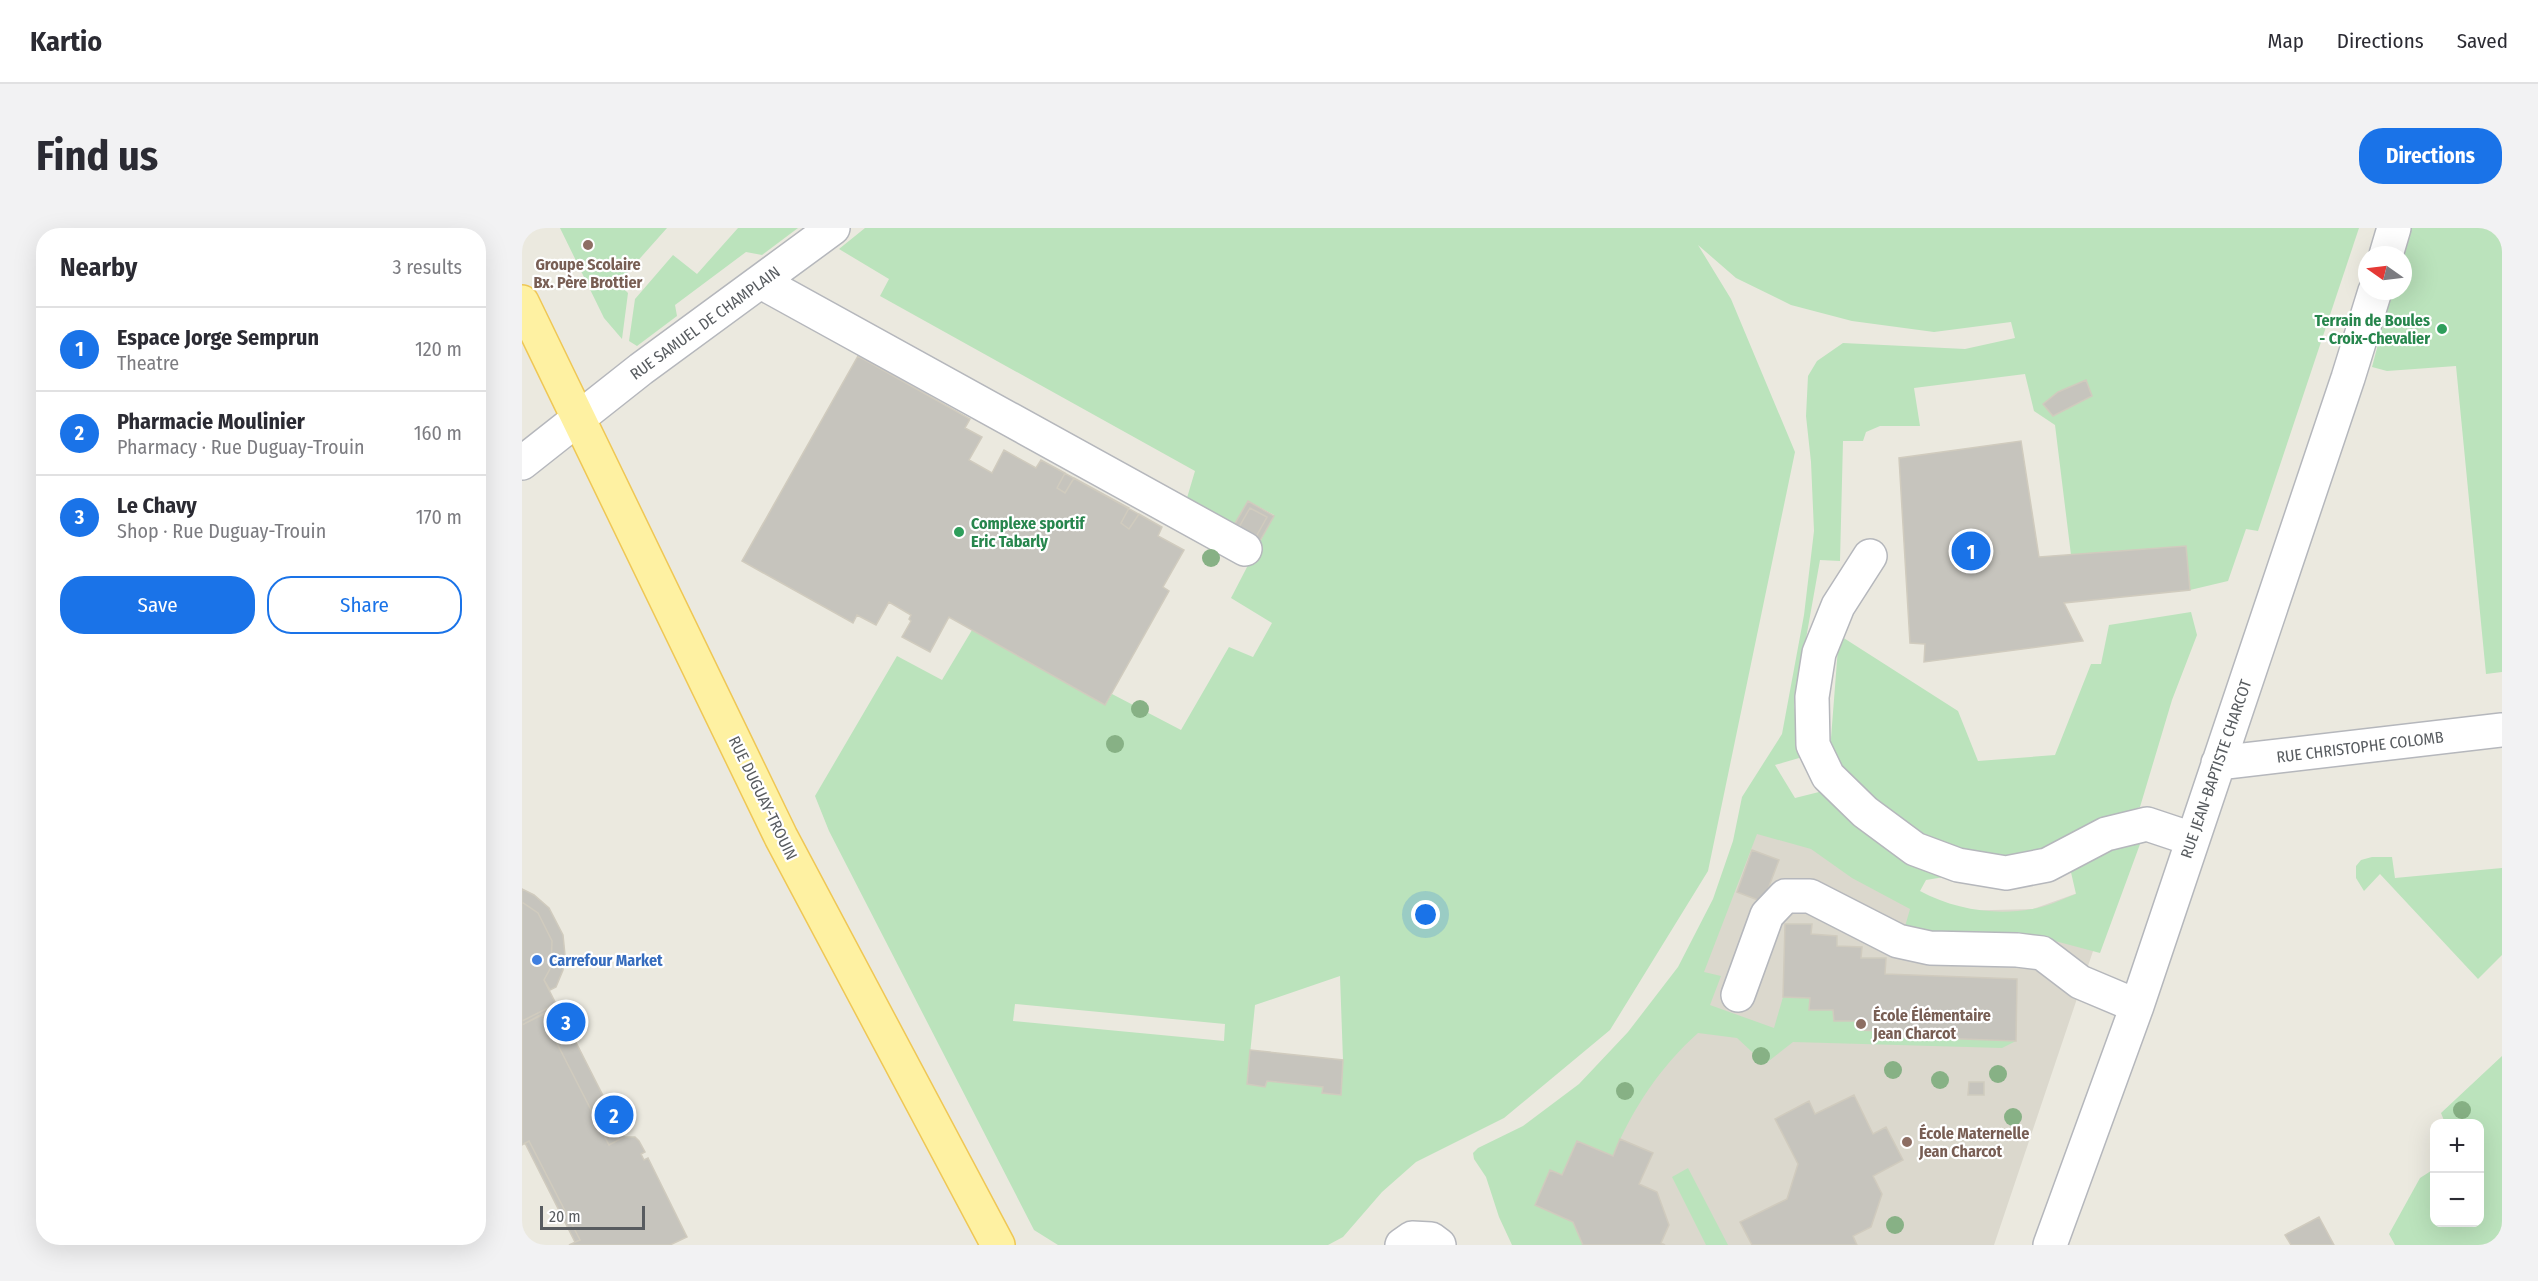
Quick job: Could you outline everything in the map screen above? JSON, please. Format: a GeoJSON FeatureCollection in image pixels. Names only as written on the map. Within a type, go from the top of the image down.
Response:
{"type":"FeatureCollection","features":[{"type":"Feature","properties":{"kind":"main road","name":"RUE DUGUAY-TROUIN"},"geometry":{"type":"LineString","coordinates":[[522,302],[781,837],[998,1245]]}},
{"type":"Feature","properties":{"kind":"main road","name":"RUE DUGUAY-TROUIN"},"geometry":{"type":"LineString","coordinates":[[522,311],[542,344]]}},
{"type":"Feature","properties":{"kind":"street","name":"RUE SAMUEL DE CHAMPLAIN"},"geometry":{"type":"LineString","coordinates":[[522,462],[641,369],[833,228]]}},
{"type":"Feature","properties":{"kind":"street"},"geometry":{"type":"LineString","coordinates":[[2389,246],[2394,228]]}},
{"type":"Feature","properties":{"kind":"street"},"geometry":{"type":"LineString","coordinates":[[761,282],[1245,549]]}},
{"type":"Feature","properties":{"kind":"street","name":"RUE JEAN-BAPTISTE CHARCOT"},"geometry":{"type":"LineString","coordinates":[[2050,1245],[2137,1006],[2372,300]]}},
{"type":"Feature","properties":{"kind":"street"},"geometry":{"type":"LineString","coordinates":[[1870,556],[1838,606],[1819,653],[1812,696],[1813,745],[1828,776],[1865,812],[1915,849],[1958,865],[2006,873],[2047,865],[2106,834],[2147,824],[2192,839]]}},
{"type":"Feature","properties":{"kind":"street","name":"RUE CHRISTOPHE COLOMB"},"geometry":{"type":"LineString","coordinates":[[2218,764],[2502,730]]}},
{"type":"Feature","properties":{"kind":"street"},"geometry":{"type":"LineString","coordinates":[[1738,995],[1767,915],[1785,896],[1810,896],[1899,941],[1930,948],[2017,950],[2042,953],[2080,982],[2137,1006]]}},
{"type":"Feature","properties":{"kind":"street"},"geometry":{"type":"LineString","coordinates":[[1402,1245],[1412,1238],[1431,1239],[1439,1245]]}},
{"type":"Feature","properties":{"kind":"shaded area","name":"École Élémentaire Jean Charcot"},"geometry":{"type":"Polygon","coordinates":[[[1757,805],[1952,911],[2033,909],[2086,890],[2121,868],[1994,1245],[1523,1245],[1539,1130],[1686,987],[1757,805]]]}},
{"type":"Feature","properties":{"kind":"green space"},"geometry":{"type":"Polygon","coordinates":[[[560,228],[667,228],[618,283],[628,293],[622,339],[604,318],[560,228]]]}},
{"type":"Feature","properties":{"kind":"green space"},"geometry":{"type":"Polygon","coordinates":[[[738,228],[798,228],[762,255],[746,252],[675,305],[677,316],[637,346],[629,341],[635,299],[673,255],[697,274],[738,228]]]}},
{"type":"Feature","properties":{"kind":"green space"},"geometry":{"type":"Polygon","coordinates":[[[865,228],[2359,228],[2258,531],[2246,529],[2228,581],[2190,590],[2186,546],[2071,555],[2055,425],[2034,411],[2025,374],[1914,388],[1920,426],[1880,426],[1866,432],[1863,441],[1843,441],[1840,561],[1820,560],[1794,706],[1806,756],[1775,765],[1795,798],[1827,790],[1839,635],[1958,711],[1978,761],[2055,755],[2091,664],[2101,664],[2109,625],[2191,612],[2197,635],[2172,700],[2140,807],[2114,817],[2029,863],[1926,880],[1920,891],[1946,902],[1974,909],[2004,912],[2038,908],[2076,894],[2070,868],[2123,842],[2143,836],[2100,953],[2040,937],[1904,930],[1910,909],[1852,878],[1811,849],[1757,834],[1704,972],[1721,976],[1710,1005],[1774,1028],[1783,997],[1810,998],[1809,1009],[1833,1010],[1834,1021],[1859,1021],[1859,1030],[1884,1031],[1884,1036],[2016,1041],[2002,1048],[1793,1042],[1765,1064],[1737,1038],[1698,1033],[1659,1074],[1638,1105],[1613,1156],[1577,1141],[1562,1175],[1550,1170],[1583,1245],[1512,1245],[1499,1217],[1486,1177],[1474,1159],[1473,1153],[1478,1148],[1523,1126],[1579,1084],[1628,1032],[1678,967],[1713,899],[1733,841],[1742,797],[1782,734],[1804,615],[1814,531],[1806,416],[1808,376],[1817,361],[1843,343],[1965,349],[2015,338],[2011,322],[1934,332],[1852,321],[1791,305],[1736,278],[1698,245],[1731,299],[1795,452],[1708,871],[1610,1030],[1504,1118],[1416,1162],[1382,1192],[1343,1237],[1328,1245],[1058,1245],[1034,1230],[829,831],[815,796],[897,656],[942,680],[972,630],[1105,705],[1112,694],[1181,730],[1229,647],[1253,657],[1272,623],[1231,598],[1274,515],[1248,501],[1230,532],[1184,508],[1195,471],[880,296],[889,279],[839,249],[865,228]],[[1340,976],[1255,1005],[1247,1084],[1267,1081],[1323,1087],[1322,1092],[1341,1095],[1343,1060],[1340,976]],[[1015,1004],[1013,1021],[1224,1041],[1225,1024],[1015,1004]]]}},
{"type":"Feature","properties":{"kind":"green space","name":"Terrain de Boules - Croix-Chevalier"},"geometry":{"type":"Polygon","coordinates":[[[2408,228],[2502,228],[2502,672],[2486,674],[2456,366],[2387,371],[2372,367],[2390,300],[2412,300],[2412,246],[2405,246],[2408,228]]]}},
{"type":"Feature","properties":{"kind":"green space"},"geometry":{"type":"Polygon","coordinates":[[[2372,857],[2392,857],[2395,878],[2502,868],[2502,955],[2478,979],[2380,874],[2364,891],[2356,878],[2356,866],[2361,860],[2372,857]]]}},
{"type":"Feature","properties":{"kind":"green space"},"geometry":{"type":"Polygon","coordinates":[[[2502,1056],[2502,1245],[2395,1245],[2389,1234],[2420,1178],[2430,1172],[2430,1227],[2484,1227],[2484,1119],[2443,1119],[2441,1113],[2502,1056]]]}},
{"type":"Feature","properties":{"kind":"green space"},"geometry":{"type":"Polygon","coordinates":[[[1688,1168],[1728,1245],[1706,1245],[1672,1177],[1688,1168]]]}},
{"type":"Feature","properties":{"kind":"building","name":"Complexe sportif Eric Tabarly"},"geometry":{"type":"Polygon","coordinates":[[[858,356],[970,419],[965,428],[982,437],[969,460],[992,473],[1004,450],[1036,468],[1041,460],[1162,527],[1158,536],[1184,550],[1163,587],[1169,591],[1105,705],[949,617],[930,652],[902,637],[911,621],[909,619],[911,615],[889,602],[876,625],[857,615],[853,623],[742,561],[858,356]]]}},
{"type":"Feature","properties":{"kind":"building","name":"Complexe sportif Eric Tabarly"},"geometry":{"type":"Polygon","coordinates":[[[858,356],[970,419],[965,428],[982,437],[969,460],[992,473],[1004,450],[1036,468],[1041,460],[1065,473],[1057,488],[1065,493],[1074,478],[1129,508],[1121,523],[1129,529],[1139,514],[1162,527],[1158,536],[1184,550],[1163,587],[1169,591],[1105,705],[949,617],[930,652],[902,637],[911,621],[909,619],[911,615],[889,602],[876,625],[857,615],[853,623],[742,561],[858,356]]]}},
{"type":"Feature","properties":{"kind":"building"},"geometry":{"type":"Polygon","coordinates":[[[2086,380],[2092,396],[2053,416],[2043,404],[2058,392],[2086,380]]]}},
{"type":"Feature","properties":{"kind":"building"},"geometry":{"type":"Polygon","coordinates":[[[2021,441],[2039,557],[2186,546],[2190,590],[2064,603],[2083,641],[1924,662],[1925,644],[1910,643],[1899,458],[2021,441]]]}},
{"type":"Feature","properties":{"kind":"building"},"geometry":{"type":"Polygon","coordinates":[[[1248,501],[1274,516],[1257,546],[1252,544],[1267,517],[1250,508],[1235,534],[1230,532],[1248,501]]]}},
{"type":"Feature","properties":{"kind":"building"},"geometry":{"type":"Polygon","coordinates":[[[1250,508],[1267,517],[1252,544],[1235,534],[1250,508]]]}},
{"type":"Feature","properties":{"kind":"building"},"geometry":{"type":"Polygon","coordinates":[[[1752,850],[1779,860],[1763,902],[1737,892],[1752,850]]]}},
{"type":"Feature","properties":{"kind":"building"},"geometry":{"type":"Polygon","coordinates":[[[522,889],[534,895],[549,908],[563,935],[565,955],[563,970],[556,987],[550,990],[544,980],[551,967],[552,941],[538,913],[522,902],[522,889]]]}},
{"type":"Feature","properties":{"kind":"building","name":"Carrefour Market"},"geometry":{"type":"Polygon","coordinates":[[[522,902],[538,913],[552,941],[551,967],[544,980],[556,1004],[522,1021],[522,902]]]}},
{"type":"Feature","properties":{"kind":"building"},"geometry":{"type":"Polygon","coordinates":[[[1785,924],[1812,924],[1811,934],[1837,936],[1837,946],[1862,947],[1861,958],[1886,958],[1885,974],[2017,979],[2016,1041],[1884,1036],[1884,1031],[1859,1030],[1859,1021],[1834,1021],[1833,1010],[1809,1010],[1810,998],[1783,997],[1785,924]]]}},
{"type":"Feature","properties":{"kind":"building"},"geometry":{"type":"Polygon","coordinates":[[[556,1004],[558,1007],[522,1025],[522,1021],[556,1004]]]}},
{"type":"Feature","properties":{"kind":"building"},"geometry":{"type":"Polygon","coordinates":[[[558,1007],[624,1137],[609,1145],[542,1014],[558,1007]]]}},
{"type":"Feature","properties":{"kind":"building"},"geometry":{"type":"Polygon","coordinates":[[[542,1014],[609,1145],[624,1137],[635,1137],[639,1141],[645,1152],[641,1154],[644,1160],[648,1158],[687,1237],[670,1245],[569,1245],[580,1240],[529,1141],[522,1145],[522,1025],[542,1014]]]}},
{"type":"Feature","properties":{"kind":"building"},"geometry":{"type":"Polygon","coordinates":[[[1250,1050],[1343,1060],[1341,1095],[1322,1093],[1323,1087],[1267,1081],[1265,1087],[1247,1084],[1250,1050]]]}},
{"type":"Feature","properties":{"kind":"building"},"geometry":{"type":"Polygon","coordinates":[[[1969,1082],[1984,1082],[1984,1095],[1968,1095],[1969,1082]]]}},
{"type":"Feature","properties":{"kind":"building"},"geometry":{"type":"Polygon","coordinates":[[[1854,1095],[1873,1134],[1886,1127],[1903,1160],[1873,1176],[1882,1194],[1871,1227],[1853,1236],[1857,1245],[1752,1245],[1740,1222],[1787,1199],[1798,1164],[1775,1119],[1809,1101],[1815,1114],[1854,1095]]]}},
{"type":"Feature","properties":{"kind":"building"},"geometry":{"type":"Polygon","coordinates":[[[1620,1139],[1653,1153],[1639,1184],[1657,1192],[1669,1225],[1661,1243],[1665,1245],[1583,1245],[1573,1222],[1535,1205],[1550,1170],[1562,1175],[1577,1141],[1613,1156],[1620,1139]]]}},
{"type":"Feature","properties":{"kind":"building"},"geometry":{"type":"Polygon","coordinates":[[[529,1141],[580,1240],[575,1242],[525,1143],[529,1141]]]}},
{"type":"Feature","properties":{"kind":"building"},"geometry":{"type":"Polygon","coordinates":[[[2319,1217],[2334,1245],[2291,1245],[2285,1235],[2319,1217]]]}},
{"type":"Feature","properties":{"kind":"place","name":"Groupe Scolaire Bx. Père Brottier"},"geometry":{"type":"Point","coordinates":[588,245]}},
{"type":"Feature","properties":{"kind":"place","name":"Terrain de Boules - Croix-Chevalier"},"geometry":{"type":"Point","coordinates":[2442,329]}},
{"type":"Feature","properties":{"kind":"place","name":"Complexe sportif Eric Tabarly"},"geometry":{"type":"Point","coordinates":[959,532]}},
{"type":"Feature","properties":{"kind":"place","name":"Espace Jorge Semprun"},"geometry":{"type":"Point","coordinates":[1971,551]}},
{"type":"Feature","properties":{"kind":"place","name":"Carrefour Market"},"geometry":{"type":"Point","coordinates":[537,960]}},
{"type":"Feature","properties":{"kind":"place","name":"Le Chavy"},"geometry":{"type":"Point","coordinates":[566,1022]}},
{"type":"Feature","properties":{"kind":"place","name":"École Élémentaire Jean Charcot"},"geometry":{"type":"Point","coordinates":[1861,1024]}},
{"type":"Feature","properties":{"kind":"place","name":"Pharmacie Moulinier"},"geometry":{"type":"Point","coordinates":[614,1115]}},
{"type":"Feature","properties":{"kind":"place","name":"École Maternelle Jean Charcot"},"geometry":{"type":"Point","coordinates":[1907,1142]}}]}
